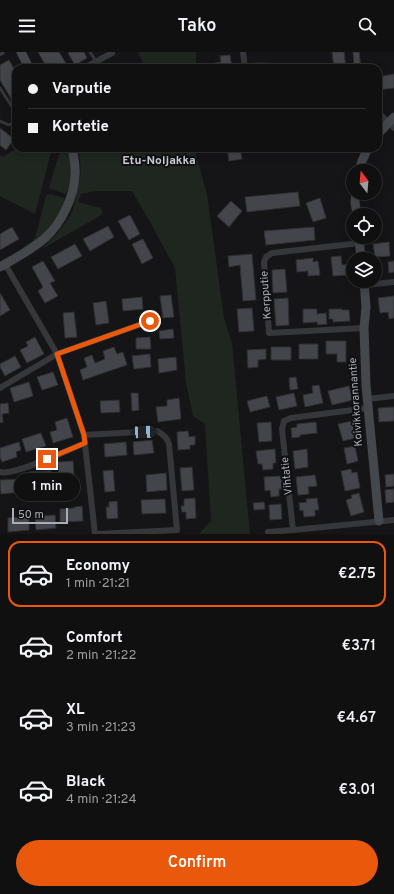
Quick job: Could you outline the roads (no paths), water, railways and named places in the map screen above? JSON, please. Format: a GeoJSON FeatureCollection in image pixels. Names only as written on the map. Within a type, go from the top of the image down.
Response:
{"type":"FeatureCollection","features":[{"type":"Feature","properties":{"kind":"street"},"geometry":{"type":"LineString","coordinates":[[21,52],[27,64]]}},
{"type":"Feature","properties":{"kind":"street"},"geometry":{"type":"LineString","coordinates":[[243,52],[244,64]]}},
{"type":"Feature","properties":{"kind":"street"},"geometry":{"type":"LineString","coordinates":[[91,64],[112,53]]}},
{"type":"Feature","properties":{"kind":"street"},"geometry":{"type":"LineString","coordinates":[[382,115],[392,123],[382,131]]}},
{"type":"Feature","properties":{"kind":"street"},"geometry":{"type":"LineString","coordinates":[[73,152],[75,162],[75,177],[70,201],[60,220],[45,238],[3,265],[57,354],[84,435],[95,534]]}},
{"type":"Feature","properties":{"kind":"street"},"geometry":{"type":"LineString","coordinates":[[361,164],[366,152]]}},
{"type":"Feature","properties":{"kind":"street","name":"Kerpputie"},"geometry":{"type":"LineString","coordinates":[[346,242],[272,253],[266,257],[264,262],[269,333],[364,328]]}},
{"type":"Feature","properties":{"kind":"street"},"geometry":{"type":"LineString","coordinates":[[382,282],[394,282]]}},
{"type":"Feature","properties":{"kind":"street","name":"Koivikkorannantie"},"geometry":{"type":"LineString","coordinates":[[364,288],[366,307],[364,328],[367,403],[379,521]]}},
{"type":"Feature","properties":{"kind":"street"},"geometry":{"type":"LineString","coordinates":[[0,388],[57,354],[150,321]]}},
{"type":"Feature","properties":{"kind":"street"},"geometry":{"type":"LineString","coordinates":[[367,403],[394,396]]}},
{"type":"Feature","properties":{"kind":"street","name":"Vihtatie"},"geometry":{"type":"LineString","coordinates":[[293,530],[282,429],[284,421],[291,418],[367,403]]}},
{"type":"Feature","properties":{"kind":"street"},"geometry":{"type":"LineString","coordinates":[[84,435],[157,431],[162,433],[168,440],[169,444],[177,530],[98,534]]}},
{"type":"Feature","properties":{"kind":"street"},"geometry":{"type":"LineString","coordinates":[[0,472],[12,472],[85,443]]}},
{"type":"Feature","properties":{"kind":"street"},"geometry":{"type":"LineString","coordinates":[[268,532],[394,520]]}},
{"type":"Feature","properties":{"kind":"lane"},"geometry":{"type":"LineString","coordinates":[[90,52],[95,62]]}},
{"type":"Feature","properties":{"kind":"lane"},"geometry":{"type":"LineString","coordinates":[[0,88],[12,107]]}},
{"type":"Feature","properties":{"kind":"lane"},"geometry":{"type":"LineString","coordinates":[[0,121],[9,125],[12,123]]}},
{"type":"Feature","properties":{"kind":"district","name":"Etu-Noljakka"},"geometry":{"type":"Point","coordinates":[159,161]}}]}
